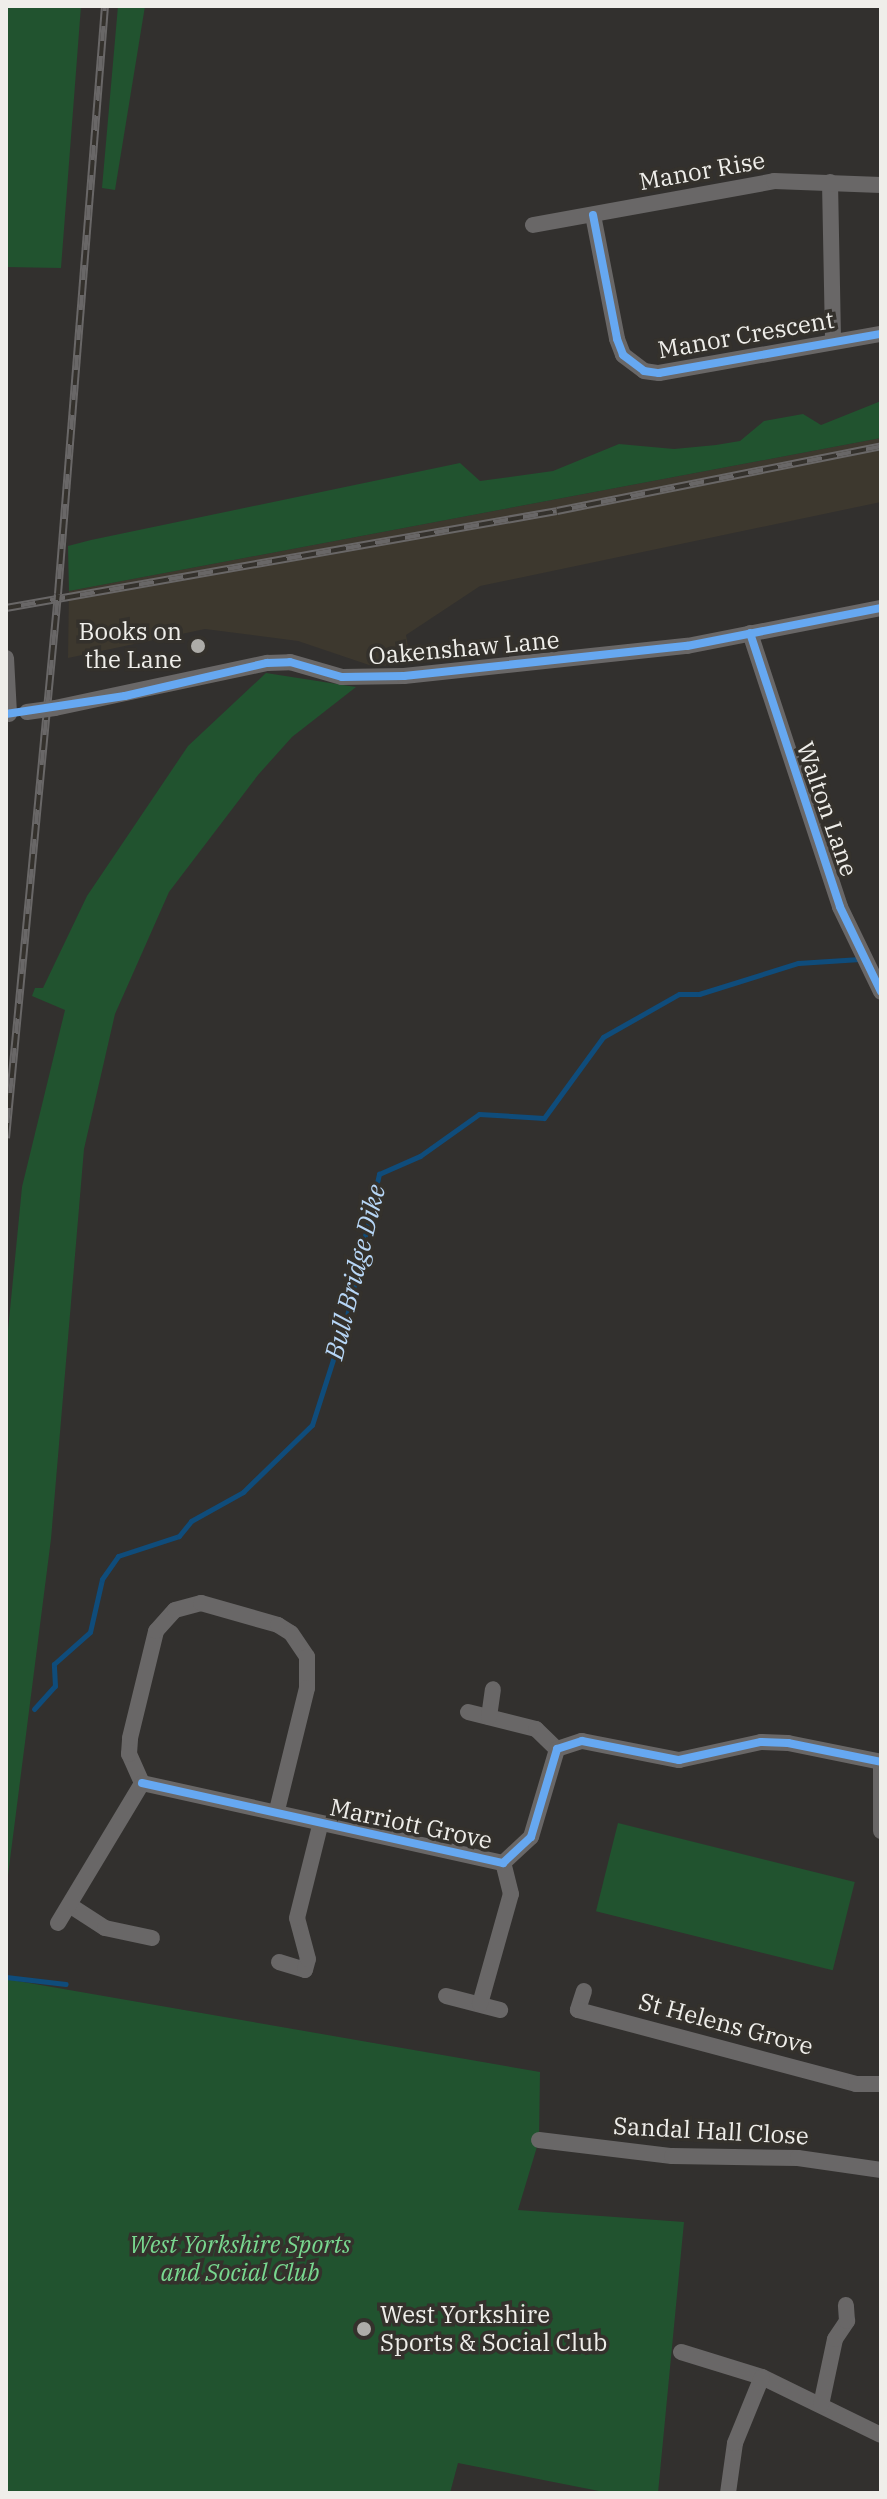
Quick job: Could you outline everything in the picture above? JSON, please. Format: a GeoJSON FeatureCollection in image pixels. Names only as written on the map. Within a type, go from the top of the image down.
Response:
{"type":"FeatureCollection","features":[{"type":"Feature","properties":{"kind":"street","name":"Manor Rise"},"geometry":{"type":"LineString","coordinates":[[533,225],[774,181],[881,185]]}},
{"type":"Feature","properties":{"kind":"street"},"geometry":{"type":"LineString","coordinates":[[830,182],[833,340]]}},
{"type":"Feature","properties":{"kind":"street","name":"Manor Crescent"},"geometry":{"type":"LineString","coordinates":[[593,215],[617,339],[623,355],[644,371],[659,373],[881,334]]}},
{"type":"Feature","properties":{"kind":"street","name":"Oakenshaw Lane"},"geometry":{"type":"LineString","coordinates":[[8,714],[55,708],[267,663],[290,662],[342,677],[393,677],[687,646],[881,608]]}},
{"type":"Feature","properties":{"kind":"street","name":"Walton Lane"},"geometry":{"type":"LineString","coordinates":[[750,633],[786,753],[865,968],[881,992]]}},
{"type":"Feature","properties":{"kind":"street"},"geometry":{"type":"LineString","coordinates":[[6,658],[8,714]]}},
{"type":"Feature","properties":{"kind":"street"},"geometry":{"type":"LineString","coordinates":[[58,1923],[71,1906],[142,1783],[129,1754],[130,1738],[156,1631],[175,1610],[201,1603],[278,1625],[291,1633],[307,1657],[307,1688],[277,1810]]}},
{"type":"Feature","properties":{"kind":"street"},"geometry":{"type":"LineString","coordinates":[[489,1717],[493,1689]]}},
{"type":"Feature","properties":{"kind":"street"},"geometry":{"type":"LineString","coordinates":[[468,1712],[536,1729],[557,1749],[596,1742],[679,1760],[761,1742],[788,1743],[881,1762]]}},
{"type":"Feature","properties":{"kind":"street","name":"Marriott Grove"},"geometry":{"type":"LineString","coordinates":[[503,1863],[531,1837],[557,1749]]}},
{"type":"Feature","properties":{"kind":"street"},"geometry":{"type":"LineString","coordinates":[[881,1768],[881,1831]]}},
{"type":"Feature","properties":{"kind":"street","name":"Marriott Grove"},"geometry":{"type":"LineString","coordinates":[[142,1783],[277,1810],[320,1826],[503,1863]]}},
{"type":"Feature","properties":{"kind":"street"},"geometry":{"type":"LineString","coordinates":[[279,1962],[305,1970],[308,1959],[297,1918],[320,1826]]}},
{"type":"Feature","properties":{"kind":"street","name":"Marriott Grove"},"geometry":{"type":"LineString","coordinates":[[480,2004],[511,1894],[503,1863]]}},
{"type":"Feature","properties":{"kind":"street"},"geometry":{"type":"LineString","coordinates":[[71,1906],[105,1928],[152,1938]]}},
{"type":"Feature","properties":{"kind":"street","name":"St Helens Grove"},"geometry":{"type":"LineString","coordinates":[[584,1991],[578,2010],[856,2084],[881,2084]]}},
{"type":"Feature","properties":{"kind":"street"},"geometry":{"type":"LineString","coordinates":[[446,1996],[500,2010]]}},
{"type":"Feature","properties":{"kind":"street","name":"Sandal Hall Close"},"geometry":{"type":"LineString","coordinates":[[539,2140],[672,2156],[798,2158],[881,2170]]}},
{"type":"Feature","properties":{"kind":"street"},"geometry":{"type":"LineString","coordinates":[[821,2405],[835,2339],[847,2321],[846,2305]]}},
{"type":"Feature","properties":{"kind":"street"},"geometry":{"type":"LineString","coordinates":[[681,2352],[762,2377],[821,2405],[854,2426],[881,2435]]}},
{"type":"Feature","properties":{"kind":"street"},"geometry":{"type":"LineString","coordinates":[[728,2493],[735,2443],[762,2377]]}},
{"type":"Feature","properties":{"kind":"shaded area"},"geometry":{"type":"Polygon","coordinates":[[[881,438],[881,502],[480,586],[406,635],[411,662],[375,667],[298,641],[205,629],[68,658],[69,591],[881,438]]]}},
{"type":"Feature","properties":{"kind":"green space"},"geometry":{"type":"Polygon","coordinates":[[[6,6],[81,6],[61,268],[6,267],[6,6]]]}},
{"type":"Feature","properties":{"kind":"green space"},"geometry":{"type":"Polygon","coordinates":[[[118,6],[145,6],[115,190],[102,188],[118,6]]]}},
{"type":"Feature","properties":{"kind":"green space"},"geometry":{"type":"Polygon","coordinates":[[[881,401],[881,438],[69,591],[68,546],[91,540],[460,463],[480,481],[553,471],[619,444],[674,449],[740,441],[764,421],[803,414],[821,425],[881,401]]]}},
{"type":"Feature","properties":{"kind":"green space"},"geometry":{"type":"Polygon","coordinates":[[[266,673],[356,687],[292,737],[258,775],[169,892],[115,1014],[84,1149],[51,1539],[6,1891],[6,1351],[22,1187],[65,1010],[32,996],[35,988],[43,988],[87,896],[188,746],[266,673]]]}},
{"type":"Feature","properties":{"kind":"green space"},"geometry":{"type":"Polygon","coordinates":[[[618,1823],[855,1882],[833,1970],[596,1911],[618,1823]]]}},
{"type":"Feature","properties":{"kind":"green space","name":"West Yorkshire Sports and Social Club"},"geometry":{"type":"Polygon","coordinates":[[[6,1979],[540,2072],[539,2140],[518,2210],[684,2222],[658,2493],[609,2493],[458,2463],[450,2493],[6,2493],[6,1979]]]}},
{"type":"Feature","properties":{"kind":"waterway","name":"Bull Bridge Dike"},"geometry":{"type":"LineString","coordinates":[[34,1709],[55,1686],[54,1664],[90,1632],[102,1579],[118,1556],[179,1536],[191,1521],[243,1492],[312,1425],[347,1316],[379,1174],[420,1156],[479,1114],[544,1118],[603,1037],[679,994],[699,994],[798,963],[860,959]]}},
{"type":"Feature","properties":{"kind":"waterway"},"geometry":{"type":"LineString","coordinates":[[6,1977],[66,1984]]}},
{"type":"Feature","properties":{"kind":"railway"},"geometry":{"type":"LineString","coordinates":[[6,1138],[58,594],[105,6]]}},
{"type":"Feature","properties":{"kind":"railway"},"geometry":{"type":"LineString","coordinates":[[6,608],[557,511],[881,446]]}},
{"type":"Feature","properties":{"kind":"cycle path"},"geometry":{"type":"LineString","coordinates":[[593,215],[617,339],[623,355],[644,371],[659,373],[881,334]]}},
{"type":"Feature","properties":{"kind":"cycle path"},"geometry":{"type":"LineString","coordinates":[[6,714],[125,696],[267,663],[290,662],[342,677],[404,676],[687,646],[881,608]]}},
{"type":"Feature","properties":{"kind":"cycle path"},"geometry":{"type":"LineString","coordinates":[[750,633],[840,907],[881,992]]}},
{"type":"Feature","properties":{"kind":"cycle path"},"geometry":{"type":"LineString","coordinates":[[142,1783],[503,1863],[531,1837],[557,1749],[582,1741],[679,1760],[761,1742],[788,1743],[881,1762]]}},
{"type":"Feature","properties":{"kind":"place","name":"Books on the Lane"},"geometry":{"type":"Point","coordinates":[198,646]}},
{"type":"Feature","properties":{"kind":"place","name":"West Yorkshire Sports & Social Club"},"geometry":{"type":"Point","coordinates":[364,2329]}}]}
